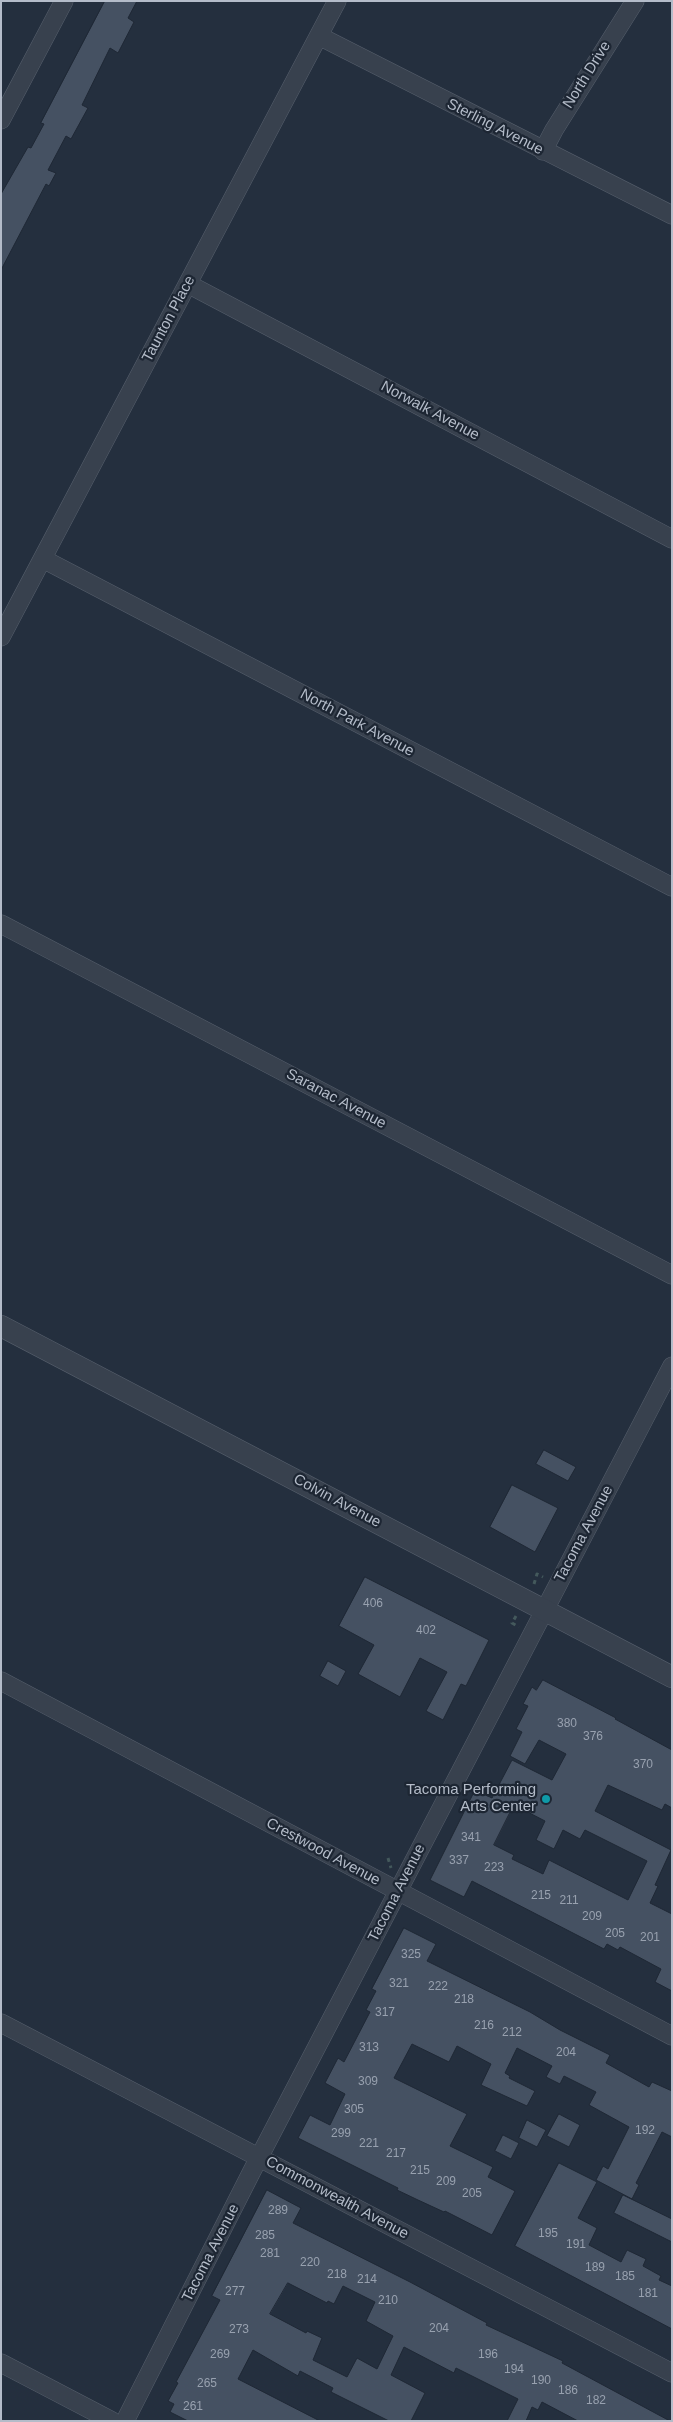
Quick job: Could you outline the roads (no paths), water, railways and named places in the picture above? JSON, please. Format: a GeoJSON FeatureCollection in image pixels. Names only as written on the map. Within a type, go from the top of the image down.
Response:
{"type":"FeatureCollection","features":[{"type":"Feature","properties":{"kind":"street"},"geometry":{"type":"LineString","coordinates":[[1,120],[64,1]]}},
{"type":"Feature","properties":{"kind":"street","name":"Taunton Place"},"geometry":{"type":"LineString","coordinates":[[1,637],[337,1]]}},
{"type":"Feature","properties":{"kind":"street","name":"North Drive"},"geometry":{"type":"LineString","coordinates":[[543,151],[559,122],[635,1]]}},
{"type":"Feature","properties":{"kind":"street","name":"Sterling Avenue"},"geometry":{"type":"LineString","coordinates":[[319,36],[672,215]]}},
{"type":"Feature","properties":{"kind":"street","name":"Norwalk Avenue"},"geometry":{"type":"LineString","coordinates":[[188,284],[672,538]]}},
{"type":"Feature","properties":{"kind":"street","name":"North Park Avenue"},"geometry":{"type":"LineString","coordinates":[[43,559],[672,887]]}},
{"type":"Feature","properties":{"kind":"street","name":"Saranac Avenue"},"geometry":{"type":"LineString","coordinates":[[1,924],[672,1275]]}},
{"type":"Feature","properties":{"kind":"street","name":"Colvin Avenue"},"geometry":{"type":"LineString","coordinates":[[1,1326],[672,1677]]}},
{"type":"Feature","properties":{"kind":"street","name":"Tacoma Avenue"},"geometry":{"type":"LineString","coordinates":[[125,2421],[259,2158],[672,1366]]}},
{"type":"Feature","properties":{"kind":"street","name":"Crestwood Avenue"},"geometry":{"type":"LineString","coordinates":[[1,1681],[672,2036]]}},
{"type":"Feature","properties":{"kind":"street","name":"Commonwealth Avenue"},"geometry":{"type":"LineString","coordinates":[[1,2023],[672,2373]]}},
{"type":"Feature","properties":{"kind":"street"},"geometry":{"type":"LineString","coordinates":[[1,2363],[112,2421]]}},
{"type":"Feature","properties":{"kind":"place","name":"Tacoma Performing Arts Center"},"geometry":{"type":"Point","coordinates":[546,1799]}}]}
